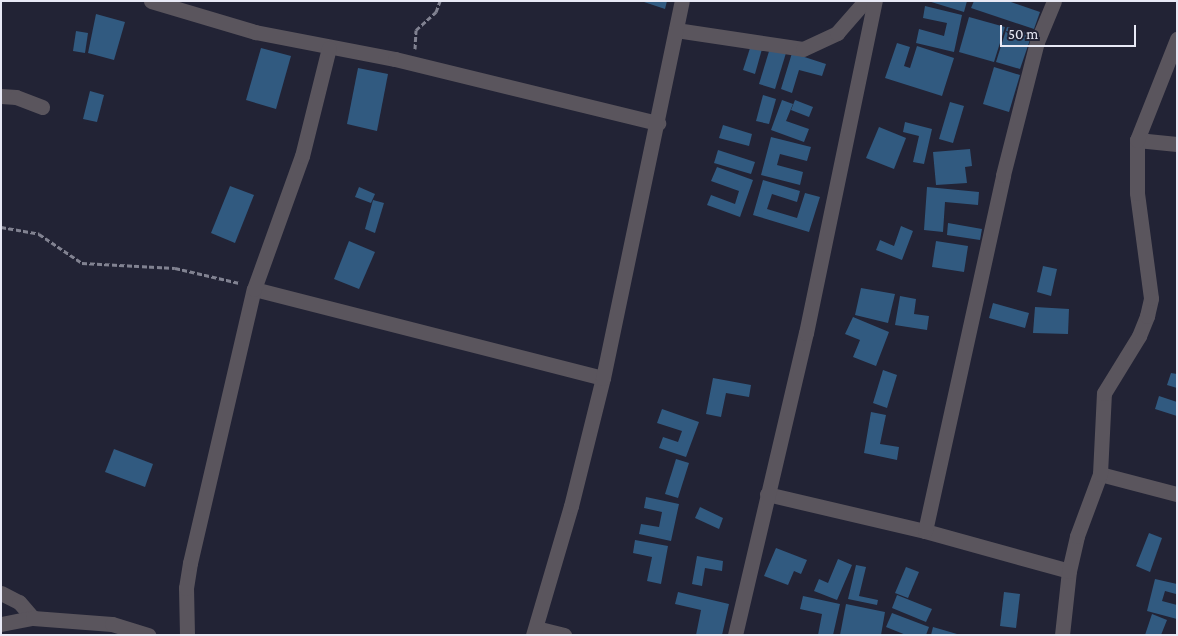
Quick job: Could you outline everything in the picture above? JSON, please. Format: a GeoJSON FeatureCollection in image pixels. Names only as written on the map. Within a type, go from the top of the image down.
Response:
{"type":"FeatureCollection","features":[{"type":"Feature","properties":{"kind":"street"},"geometry":{"type":"LineString","coordinates":[[151,1],[255,32],[409,63],[658,123]]}},
{"type":"Feature","properties":{"kind":"street"},"geometry":{"type":"LineString","coordinates":[[564,635],[535,631],[603,378],[658,123],[682,1]]}},
{"type":"Feature","properties":{"kind":"street"},"geometry":{"type":"LineString","coordinates":[[676,30],[803,49],[837,33],[865,1]]}},
{"type":"Feature","properties":{"kind":"street"},"geometry":{"type":"LineString","coordinates":[[735,635],[806,333],[875,1]]}},
{"type":"Feature","properties":{"kind":"street"},"geometry":{"type":"LineString","coordinates":[[925,531],[1003,175],[1038,42],[1054,1]]}},
{"type":"Feature","properties":{"kind":"street"},"geometry":{"type":"LineString","coordinates":[[1062,635],[1069,571],[1077,536],[1100,474],[1104,393],[1139,336],[1151,298],[1137,193],[1136,140],[1177,38]]}},
{"type":"Feature","properties":{"kind":"street"},"geometry":{"type":"LineString","coordinates":[[188,635],[186,588],[190,562],[255,286],[302,156],[329,48]]}},
{"type":"Feature","properties":{"kind":"street"},"geometry":{"type":"LineString","coordinates":[[1,96],[16,97],[42,107]]}},
{"type":"Feature","properties":{"kind":"street"},"geometry":{"type":"LineString","coordinates":[[1136,140],[1177,144]]}},
{"type":"Feature","properties":{"kind":"street"},"geometry":{"type":"LineString","coordinates":[[255,286],[603,378]]}},
{"type":"Feature","properties":{"kind":"street"},"geometry":{"type":"LineString","coordinates":[[1100,474],[1177,494]]}},
{"type":"Feature","properties":{"kind":"street"},"geometry":{"type":"LineString","coordinates":[[767,494],[925,531],[1069,571]]}},
{"type":"Feature","properties":{"kind":"street"},"geometry":{"type":"LineString","coordinates":[[1,593],[18,602],[33,618]]}},
{"type":"Feature","properties":{"kind":"street"},"geometry":{"type":"LineString","coordinates":[[1,624],[33,618],[112,624],[148,635]]}},
{"type":"Feature","properties":{"kind":"path"},"geometry":{"type":"LineString","coordinates":[[409,63],[414,56],[416,30],[436,12],[440,1]]}},
{"type":"Feature","properties":{"kind":"path"},"geometry":{"type":"LineString","coordinates":[[1,226],[39,234],[82,263],[175,268],[238,284],[255,286]]}},
{"type":"Feature","properties":{"kind":"building"},"geometry":{"type":"Polygon","coordinates":[[[641,1],[667,1],[665,9],[641,1]]]}},
{"type":"Feature","properties":{"kind":"building"},"geometry":{"type":"Polygon","coordinates":[[[928,1],[967,1],[964,12],[928,1]]]}},
{"type":"Feature","properties":{"kind":"building"},"geometry":{"type":"Polygon","coordinates":[[[974,1],[1008,1],[1040,12],[1034,29],[971,8],[974,1]]]}},
{"type":"Feature","properties":{"kind":"building"},"geometry":{"type":"Polygon","coordinates":[[[925,6],[962,15],[954,52],[916,43],[919,29],[944,36],[947,23],[923,18],[925,6]]]}},
{"type":"Feature","properties":{"kind":"building"},"geometry":{"type":"Polygon","coordinates":[[[96,14],[125,22],[114,60],[88,53],[96,14]]]}},
{"type":"Feature","properties":{"kind":"building"},"geometry":{"type":"Polygon","coordinates":[[[969,17],[1005,27],[994,62],[959,52],[969,17]]]}},
{"type":"Feature","properties":{"kind":"building"},"geometry":{"type":"Polygon","coordinates":[[[1007,27],[1032,34],[1020,69],[996,62],[1007,27]]]}},
{"type":"Feature","properties":{"kind":"building"},"geometry":{"type":"Polygon","coordinates":[[[76,31],[88,33],[85,53],[73,51],[76,31]]]}},
{"type":"Feature","properties":{"kind":"building"},"geometry":{"type":"Polygon","coordinates":[[[897,43],[910,47],[904,66],[910,68],[917,46],[954,58],[942,96],[885,78],[897,43]]]}},
{"type":"Feature","properties":{"kind":"building"},"geometry":{"type":"Polygon","coordinates":[[[751,45],[762,49],[755,74],[743,70],[751,45]]]}},
{"type":"Feature","properties":{"kind":"building"},"geometry":{"type":"Polygon","coordinates":[[[261,48],[291,56],[276,109],[246,100],[261,48]]]}},
{"type":"Feature","properties":{"kind":"building"},"geometry":{"type":"Polygon","coordinates":[[[770,48],[786,53],[775,89],[759,84],[770,48]]]}},
{"type":"Feature","properties":{"kind":"building"},"geometry":{"type":"Polygon","coordinates":[[[792,53],[826,64],[822,76],[799,70],[792,93],[781,89],[792,53]]]}},
{"type":"Feature","properties":{"kind":"building"},"geometry":{"type":"Polygon","coordinates":[[[994,67],[1020,75],[1009,112],[983,104],[994,67]]]}},
{"type":"Feature","properties":{"kind":"building"},"geometry":{"type":"Polygon","coordinates":[[[358,68],[388,74],[377,131],[347,124],[358,68]]]}},
{"type":"Feature","properties":{"kind":"building"},"geometry":{"type":"Polygon","coordinates":[[[90,91],[104,95],[97,122],[83,119],[90,91]]]}},
{"type":"Feature","properties":{"kind":"building"},"geometry":{"type":"Polygon","coordinates":[[[763,95],[776,99],[769,124],[756,121],[763,95]]]}},
{"type":"Feature","properties":{"kind":"building"},"geometry":{"type":"Polygon","coordinates":[[[782,100],[793,104],[786,121],[809,129],[804,142],[771,130],[782,100]]]}},
{"type":"Feature","properties":{"kind":"building"},"geometry":{"type":"Polygon","coordinates":[[[795,100],[813,107],[809,117],[791,110],[795,100]]]}},
{"type":"Feature","properties":{"kind":"building"},"geometry":{"type":"Polygon","coordinates":[[[950,102],[964,106],[953,143],[939,139],[950,102]]]}},
{"type":"Feature","properties":{"kind":"building"},"geometry":{"type":"Polygon","coordinates":[[[905,122],[932,129],[924,164],[913,162],[919,136],[903,132],[905,122]]]}},
{"type":"Feature","properties":{"kind":"building"},"geometry":{"type":"Polygon","coordinates":[[[723,125],[752,134],[749,146],[719,138],[723,125]]]}},
{"type":"Feature","properties":{"kind":"building"},"geometry":{"type":"Polygon","coordinates":[[[879,127],[906,138],[894,169],[866,158],[879,127]]]}},
{"type":"Feature","properties":{"kind":"building"},"geometry":{"type":"Polygon","coordinates":[[[771,137],[811,147],[807,161],[780,154],[777,165],[803,172],[800,185],[761,175],[771,137]]]}},
{"type":"Feature","properties":{"kind":"building"},"geometry":{"type":"Polygon","coordinates":[[[970,149],[972,166],[965,167],[967,183],[936,185],[933,152],[970,149]]]}},
{"type":"Feature","properties":{"kind":"building"},"geometry":{"type":"Polygon","coordinates":[[[718,150],[755,162],[751,174],[714,163],[718,150]]]}},
{"type":"Feature","properties":{"kind":"building"},"geometry":{"type":"Polygon","coordinates":[[[717,167],[753,180],[740,217],[707,205],[711,195],[735,204],[739,191],[711,181],[717,167]]]}},
{"type":"Feature","properties":{"kind":"building"},"geometry":{"type":"Polygon","coordinates":[[[763,180],[800,191],[797,202],[772,194],[767,209],[797,218],[805,193],[820,197],[809,232],[753,215],[763,180]]]}},
{"type":"Feature","properties":{"kind":"building"},"geometry":{"type":"Polygon","coordinates":[[[230,186],[254,195],[235,243],[211,233],[230,186]]]}},
{"type":"Feature","properties":{"kind":"building"},"geometry":{"type":"Polygon","coordinates":[[[359,187],[375,194],[371,203],[355,197],[359,187]]]}},
{"type":"Feature","properties":{"kind":"building"},"geometry":{"type":"Polygon","coordinates":[[[927,187],[979,192],[978,205],[945,202],[943,232],[924,230],[927,187]]]}},
{"type":"Feature","properties":{"kind":"building"},"geometry":{"type":"Polygon","coordinates":[[[373,200],[384,203],[375,233],[365,229],[373,200]]]}},
{"type":"Feature","properties":{"kind":"building"},"geometry":{"type":"Polygon","coordinates":[[[948,223],[982,229],[980,240],[947,235],[948,223]]]}},
{"type":"Feature","properties":{"kind":"building"},"geometry":{"type":"Polygon","coordinates":[[[901,226],[913,231],[902,260],[876,250],[880,240],[894,246],[901,226]]]}},
{"type":"Feature","properties":{"kind":"building"},"geometry":{"type":"Polygon","coordinates":[[[349,241],[375,252],[359,289],[334,279],[349,241]]]}},
{"type":"Feature","properties":{"kind":"building"},"geometry":{"type":"Polygon","coordinates":[[[936,241],[968,246],[964,272],[932,267],[936,241]]]}},
{"type":"Feature","properties":{"kind":"building"},"geometry":{"type":"Polygon","coordinates":[[[1043,266],[1057,269],[1051,296],[1037,292],[1043,266]]]}},
{"type":"Feature","properties":{"kind":"building"},"geometry":{"type":"Polygon","coordinates":[[[861,288],[895,294],[888,323],[855,315],[861,288]]]}},
{"type":"Feature","properties":{"kind":"building"},"geometry":{"type":"Polygon","coordinates":[[[900,296],[916,299],[914,314],[929,316],[927,330],[895,325],[900,296]]]}},
{"type":"Feature","properties":{"kind":"building"},"geometry":{"type":"Polygon","coordinates":[[[993,303],[1029,313],[1025,328],[989,318],[993,303]]]}},
{"type":"Feature","properties":{"kind":"building"},"geometry":{"type":"Polygon","coordinates":[[[1035,307],[1069,309],[1068,334],[1033,333],[1035,307]]]}},
{"type":"Feature","properties":{"kind":"building"},"geometry":{"type":"Polygon","coordinates":[[[853,317],[889,332],[876,366],[853,357],[860,340],[845,334],[853,317]]]}},
{"type":"Feature","properties":{"kind":"building"},"geometry":{"type":"Polygon","coordinates":[[[883,370],[897,375],[887,408],[873,403],[883,370]]]}},
{"type":"Feature","properties":{"kind":"building"},"geometry":{"type":"Polygon","coordinates":[[[1171,373],[1177,374],[1177,388],[1167,385],[1171,373]]]}},
{"type":"Feature","properties":{"kind":"building"},"geometry":{"type":"Polygon","coordinates":[[[713,378],[751,385],[749,397],[726,393],[721,417],[706,414],[713,378]]]}},
{"type":"Feature","properties":{"kind":"building"},"geometry":{"type":"Polygon","coordinates":[[[1159,396],[1177,402],[1177,416],[1155,409],[1159,396]]]}},
{"type":"Feature","properties":{"kind":"building"},"geometry":{"type":"Polygon","coordinates":[[[662,409],[699,422],[686,457],[659,448],[663,437],[678,442],[682,431],[657,423],[662,409]]]}},
{"type":"Feature","properties":{"kind":"building"},"geometry":{"type":"Polygon","coordinates":[[[871,412],[886,415],[880,444],[899,447],[897,460],[864,453],[871,412]]]}},
{"type":"Feature","properties":{"kind":"building"},"geometry":{"type":"Polygon","coordinates":[[[114,449],[153,464],[145,487],[105,472],[114,449]]]}},
{"type":"Feature","properties":{"kind":"building"},"geometry":{"type":"Polygon","coordinates":[[[676,459],[689,463],[678,498],[665,494],[676,459]]]}},
{"type":"Feature","properties":{"kind":"building"},"geometry":{"type":"Polygon","coordinates":[[[646,497],[679,504],[671,541],[639,534],[641,524],[659,527],[662,512],[644,508],[646,497]]]}},
{"type":"Feature","properties":{"kind":"building"},"geometry":{"type":"Polygon","coordinates":[[[700,507],[723,518],[719,529],[695,518],[700,507]]]}},
{"type":"Feature","properties":{"kind":"building"},"geometry":{"type":"Polygon","coordinates":[[[1149,533],[1162,538],[1150,572],[1136,566],[1149,533]]]}},
{"type":"Feature","properties":{"kind":"building"},"geometry":{"type":"Polygon","coordinates":[[[635,540],[668,546],[661,584],[647,581],[652,557],[633,553],[635,540]]]}},
{"type":"Feature","properties":{"kind":"building"},"geometry":{"type":"Polygon","coordinates":[[[776,548],[807,560],[801,574],[794,571],[788,585],[764,576],[776,548]]]}},
{"type":"Feature","properties":{"kind":"building"},"geometry":{"type":"Polygon","coordinates":[[[697,556],[723,561],[722,571],[705,568],[702,586],[692,584],[697,556]]]}},
{"type":"Feature","properties":{"kind":"building"},"geometry":{"type":"Polygon","coordinates":[[[838,559],[852,565],[837,600],[814,591],[819,579],[828,583],[838,559]]]}},
{"type":"Feature","properties":{"kind":"building"},"geometry":{"type":"Polygon","coordinates":[[[856,565],[866,567],[859,596],[878,600],[877,605],[848,599],[856,565]]]}},
{"type":"Feature","properties":{"kind":"building"},"geometry":{"type":"Polygon","coordinates":[[[906,567],[919,572],[908,598],[895,593],[906,567]]]}},
{"type":"Feature","properties":{"kind":"building"},"geometry":{"type":"Polygon","coordinates":[[[1155,579],[1177,584],[1176,594],[1165,591],[1162,601],[1177,605],[1177,619],[1147,611],[1155,579]]]}},
{"type":"Feature","properties":{"kind":"building"},"geometry":{"type":"Polygon","coordinates":[[[678,592],[729,604],[722,635],[696,635],[701,610],[675,604],[678,592]]]}},
{"type":"Feature","properties":{"kind":"building"},"geometry":{"type":"Polygon","coordinates":[[[1004,592],[1020,594],[1016,628],[1000,626],[1004,592]]]}},
{"type":"Feature","properties":{"kind":"building"},"geometry":{"type":"Polygon","coordinates":[[[897,595],[932,609],[926,622],[892,608],[897,595]]]}},
{"type":"Feature","properties":{"kind":"building"},"geometry":{"type":"Polygon","coordinates":[[[803,596],[840,604],[833,635],[818,635],[822,614],[800,609],[803,596]]]}},
{"type":"Feature","properties":{"kind":"building"},"geometry":{"type":"Polygon","coordinates":[[[846,604],[885,612],[881,635],[840,635],[846,604]]]}},
{"type":"Feature","properties":{"kind":"building"},"geometry":{"type":"Polygon","coordinates":[[[892,613],[929,627],[926,635],[906,635],[886,627],[892,613]]]}},
{"type":"Feature","properties":{"kind":"building"},"geometry":{"type":"Polygon","coordinates":[[[1152,614],[1167,620],[1161,635],[1145,635],[1152,614]]]}},
{"type":"Feature","properties":{"kind":"building"},"geometry":{"type":"Polygon","coordinates":[[[933,627],[957,634],[957,635],[931,635],[933,627]]]}}]}
